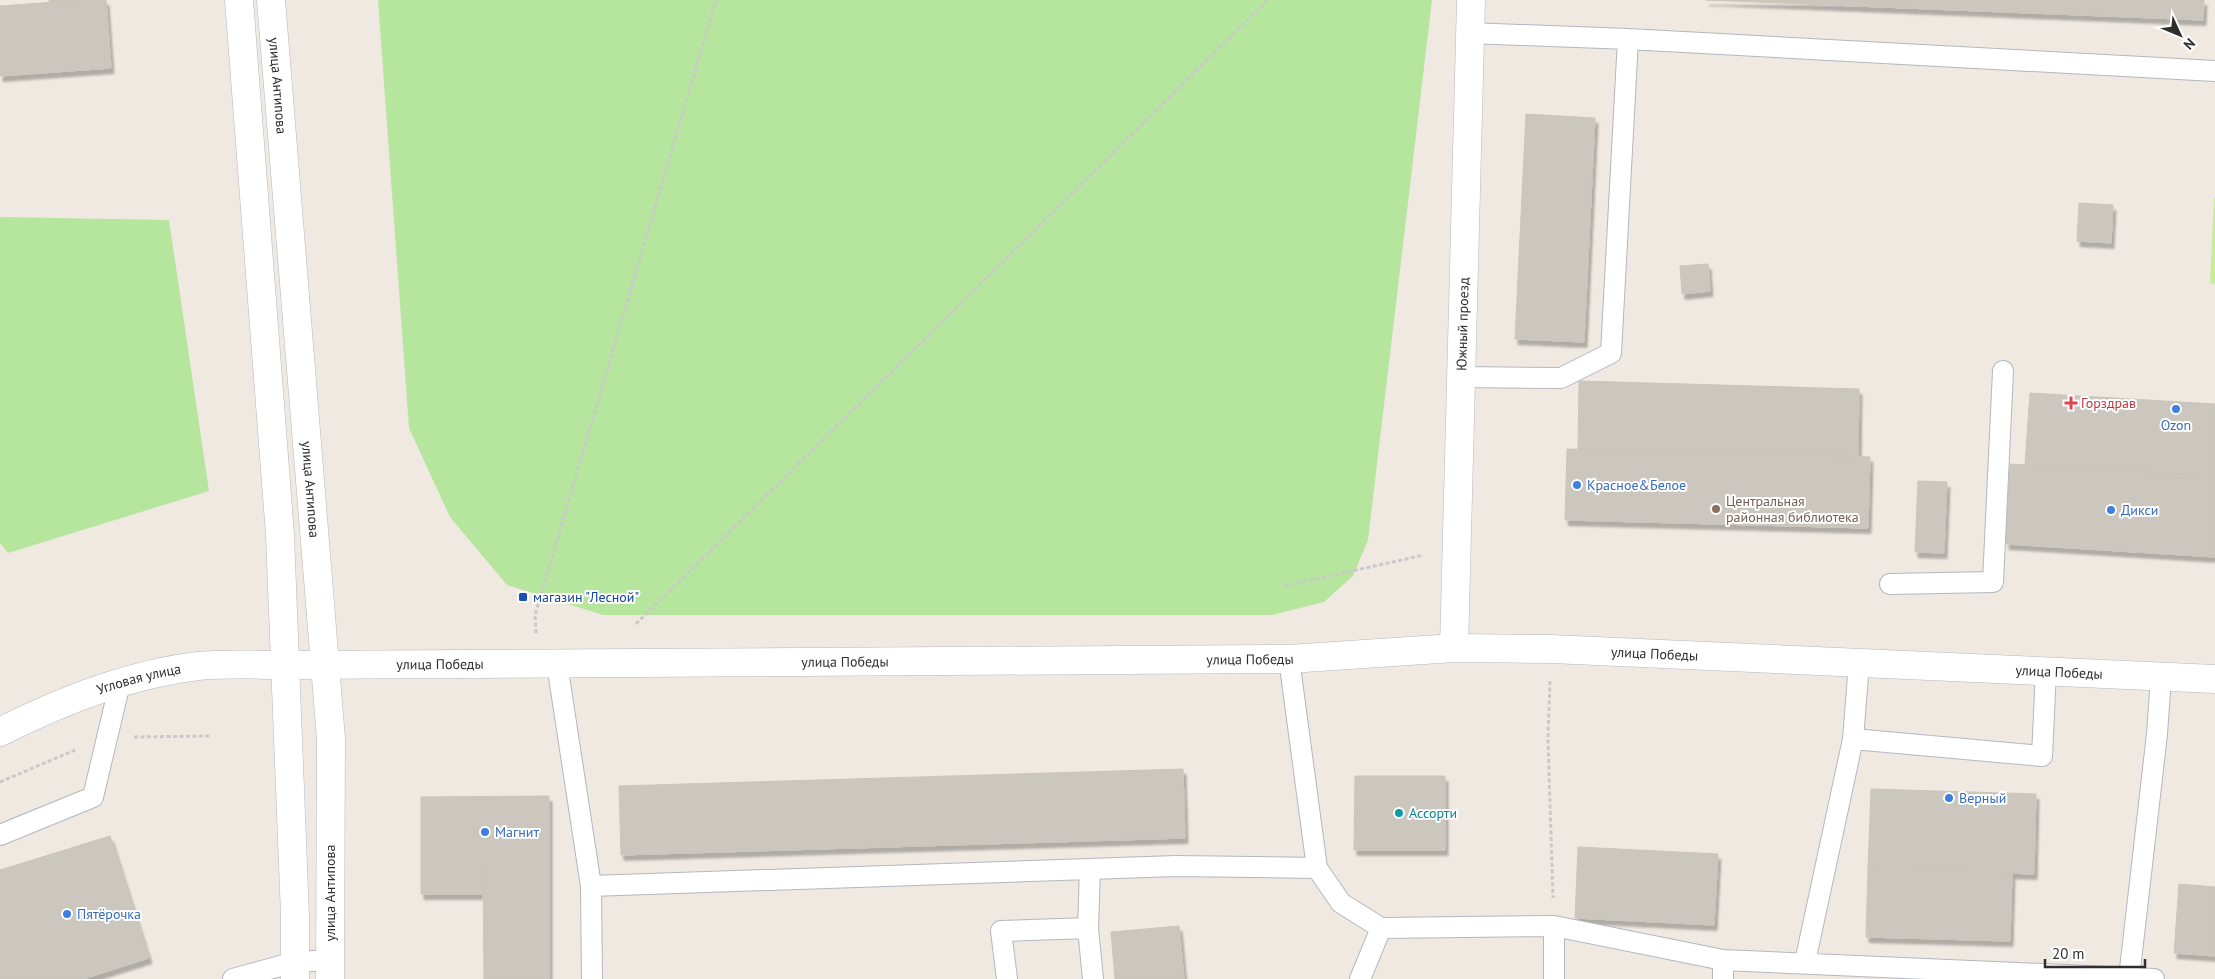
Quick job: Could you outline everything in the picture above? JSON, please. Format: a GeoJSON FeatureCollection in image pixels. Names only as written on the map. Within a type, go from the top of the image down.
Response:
{"type":"FeatureCollection","features":[{"type":"Feature","properties":{"kind":"street"},"geometry":{"type":"LineString","coordinates":[[239,0],[280,535],[295,916],[295,971]]}},
{"type":"Feature","properties":{"kind":"street","name":"улица Антипова"},"geometry":{"type":"LineString","coordinates":[[270,0],[331,738],[330,970]]}},
{"type":"Feature","properties":{"kind":"street","name":"Южный проезд"},"geometry":{"type":"LineString","coordinates":[[1454,648],[1471,0]]}},
{"type":"Feature","properties":{"kind":"street","name":"улица Победы"},"geometry":{"type":"LineString","coordinates":[[285,665],[1288,659],[1454,648],[1551,648],[2215,679]]}},
{"type":"Feature","properties":{"kind":"street","name":"Угловая улица"},"geometry":{"type":"LineString","coordinates":[[0,732],[29,717],[120,682],[196,666],[285,665]]}},
{"type":"Feature","properties":{"kind":"lane"},"geometry":{"type":"LineString","coordinates":[[1469,33],[1628,39],[2215,71]]}},
{"type":"Feature","properties":{"kind":"lane"},"geometry":{"type":"LineString","coordinates":[[1460,377],[1560,378],[1611,353],[1628,39]]}},
{"type":"Feature","properties":{"kind":"lane"},"geometry":{"type":"LineString","coordinates":[[1890,584],[1993,582],[2003,371]]}},
{"type":"Feature","properties":{"kind":"lane"},"geometry":{"type":"LineString","coordinates":[[1288,659],[1317,868],[1341,903],[1381,928],[1554,926],[1723,969],[1805,962],[2030,976],[2154,979]]}},
{"type":"Feature","properties":{"kind":"lane"},"geometry":{"type":"LineString","coordinates":[[1805,962],[1853,739],[1858,663]]}},
{"type":"Feature","properties":{"kind":"lane"},"geometry":{"type":"LineString","coordinates":[[557,664],[591,886],[592,979]]}},
{"type":"Feature","properties":{"kind":"lane"},"geometry":{"type":"LineString","coordinates":[[1853,739],[2042,756],[2046,672]]}},
{"type":"Feature","properties":{"kind":"lane"},"geometry":{"type":"LineString","coordinates":[[2129,978],[2157,734],[2161,677]]}},
{"type":"Feature","properties":{"kind":"lane"},"geometry":{"type":"LineString","coordinates":[[0,835],[93,797],[120,682]]}},
{"type":"Feature","properties":{"kind":"lane"},"geometry":{"type":"LineString","coordinates":[[591,886],[1090,868],[1176,866],[1317,868]]}},
{"type":"Feature","properties":{"kind":"lane"},"geometry":{"type":"LineString","coordinates":[[1090,868],[1088,928],[1093,979]]}},
{"type":"Feature","properties":{"kind":"lane"},"geometry":{"type":"LineString","coordinates":[[1554,926],[1554,979]]}},
{"type":"Feature","properties":{"kind":"lane"},"geometry":{"type":"LineString","coordinates":[[1007,979],[1001,931],[1088,928]]}},
{"type":"Feature","properties":{"kind":"lane"},"geometry":{"type":"LineString","coordinates":[[1360,979],[1381,928]]}},
{"type":"Feature","properties":{"kind":"lane"},"geometry":{"type":"LineString","coordinates":[[232,979],[295,971],[330,970]]}},
{"type":"Feature","properties":{"kind":"path"},"geometry":{"type":"LineString","coordinates":[[535,615],[716,0]]}},
{"type":"Feature","properties":{"kind":"path"},"geometry":{"type":"LineString","coordinates":[[636,624],[1268,0]]}},
{"type":"Feature","properties":{"kind":"path"},"geometry":{"type":"LineString","coordinates":[[1284,586],[1424,555]]}},
{"type":"Feature","properties":{"kind":"path"},"geometry":{"type":"LineString","coordinates":[[1550,681],[1548,740],[1554,926]]}},
{"type":"Feature","properties":{"kind":"path"},"geometry":{"type":"LineString","coordinates":[[0,782],[107,737],[211,736]]}},
{"type":"Feature","properties":{"kind":"green space"},"geometry":{"type":"Polygon","coordinates":[[[378,0],[1432,0],[1368,540],[1353,576],[1324,602],[1272,615],[603,615],[507,585],[450,517],[409,428],[378,0]]]}},
{"type":"Feature","properties":{"kind":"green space"},"geometry":{"type":"Polygon","coordinates":[[[2215,197],[2215,284],[2210,283],[2215,197]]]}},
{"type":"Feature","properties":{"kind":"green space"},"geometry":{"type":"Polygon","coordinates":[[[0,217],[169,220],[209,491],[8,553],[0,543],[0,217]]]}},
{"type":"Feature","properties":{"kind":"building"},"geometry":{"type":"Polygon","coordinates":[[[49,0],[83,0],[49,3],[49,0]]]}},
{"type":"Feature","properties":{"kind":"building"},"geometry":{"type":"Polygon","coordinates":[[[106,0],[111,68],[0,76],[0,6],[106,0]]]}},
{"type":"Feature","properties":{"kind":"building"},"geometry":{"type":"Polygon","coordinates":[[[1706,0],[2204,0],[2203,20],[1706,0]]]}},
{"type":"Feature","properties":{"kind":"building"},"geometry":{"type":"Polygon","coordinates":[[[1526,114],[1595,118],[1584,342],[1515,339],[1526,114]]]}},
{"type":"Feature","properties":{"kind":"building"},"geometry":{"type":"Polygon","coordinates":[[[2079,203],[2113,205],[2111,243],[2077,241],[2079,203]]]}},
{"type":"Feature","properties":{"kind":"building"},"geometry":{"type":"Polygon","coordinates":[[[1708,264],[1710,291],[1682,294],[1680,266],[1708,264]]]}},
{"type":"Feature","properties":{"kind":"building"},"geometry":{"type":"Polygon","coordinates":[[[1579,381],[1859,389],[1858,456],[1578,449],[1579,381]]]}},
{"type":"Feature","properties":{"kind":"building"},"geometry":{"type":"Polygon","coordinates":[[[2030,393],[2215,404],[2215,476],[2025,464],[2030,393]]]}},
{"type":"Feature","properties":{"kind":"building"},"geometry":{"type":"Polygon","coordinates":[[[1567,449],[1870,457],[1868,528],[1565,520],[1567,449]]]}},
{"type":"Feature","properties":{"kind":"building","name":"Дикси"},"geometry":{"type":"Polygon","coordinates":[[[2010,464],[2215,476],[2215,557],[2006,544],[2010,464]]]}},
{"type":"Feature","properties":{"kind":"building"},"geometry":{"type":"Polygon","coordinates":[[[1918,481],[1947,482],[1944,553],[1915,552],[1918,481]]]}},
{"type":"Feature","properties":{"kind":"building"},"geometry":{"type":"Polygon","coordinates":[[[1183,769],[1185,838],[621,855],[619,786],[1183,769]]]}},
{"type":"Feature","properties":{"kind":"building","name":"Ассорти"},"geometry":{"type":"Polygon","coordinates":[[[1355,776],[1445,776],[1445,850],[1354,850],[1355,776]]]}},
{"type":"Feature","properties":{"kind":"building"},"geometry":{"type":"Polygon","coordinates":[[[1871,789],[2036,794],[2034,874],[1868,868],[1871,789]]]}},
{"type":"Feature","properties":{"kind":"building","name":"Магнит"},"geometry":{"type":"Polygon","coordinates":[[[549,796],[549,867],[483,867],[484,894],[421,894],[421,797],[549,796]]]}},
{"type":"Feature","properties":{"kind":"building","name":"Пятёрочка"},"geometry":{"type":"Polygon","coordinates":[[[110,836],[149,958],[83,979],[0,979],[0,870],[110,836]]]}},
{"type":"Feature","properties":{"kind":"building"},"geometry":{"type":"Polygon","coordinates":[[[1578,847],[1718,854],[1714,925],[1575,918],[1578,847]]]}},
{"type":"Feature","properties":{"kind":"building"},"geometry":{"type":"Polygon","coordinates":[[[483,867],[549,867],[549,979],[484,979],[483,867]]]}},
{"type":"Feature","properties":{"kind":"building"},"geometry":{"type":"Polygon","coordinates":[[[1868,868],[2012,873],[2010,941],[1866,937],[1868,868]]]}},
{"type":"Feature","properties":{"kind":"building"},"geometry":{"type":"Polygon","coordinates":[[[2179,884],[2215,887],[2215,956],[2174,953],[2179,884]]]}},
{"type":"Feature","properties":{"kind":"building"},"geometry":{"type":"Polygon","coordinates":[[[1179,926],[1184,979],[1115,979],[1111,932],[1179,926]]]}},
{"type":"Feature","properties":{"kind":"place","name":"Горздрав"},"geometry":{"type":"Point","coordinates":[2071,403]}},
{"type":"Feature","properties":{"kind":"place","name":"Ozon"},"geometry":{"type":"Point","coordinates":[2176,409]}},
{"type":"Feature","properties":{"kind":"place","name":"Красное&Белое"},"geometry":{"type":"Point","coordinates":[1577,485]}},
{"type":"Feature","properties":{"kind":"place","name":"Центральная районная библиотека"},"geometry":{"type":"Point","coordinates":[1716,509]}},
{"type":"Feature","properties":{"kind":"place","name":"Дикси"},"geometry":{"type":"Point","coordinates":[2111,510]}},
{"type":"Feature","properties":{"kind":"place","name":"магазин \"Лесной\""},"geometry":{"type":"Point","coordinates":[523,597]}},
{"type":"Feature","properties":{"kind":"place","name":"Верный"},"geometry":{"type":"Point","coordinates":[1949,798]}},
{"type":"Feature","properties":{"kind":"place","name":"Ассорти"},"geometry":{"type":"Point","coordinates":[1399,813]}},
{"type":"Feature","properties":{"kind":"place","name":"Магнит"},"geometry":{"type":"Point","coordinates":[485,832]}},
{"type":"Feature","properties":{"kind":"place","name":"Пятёрочка"},"geometry":{"type":"Point","coordinates":[67,914]}}]}
